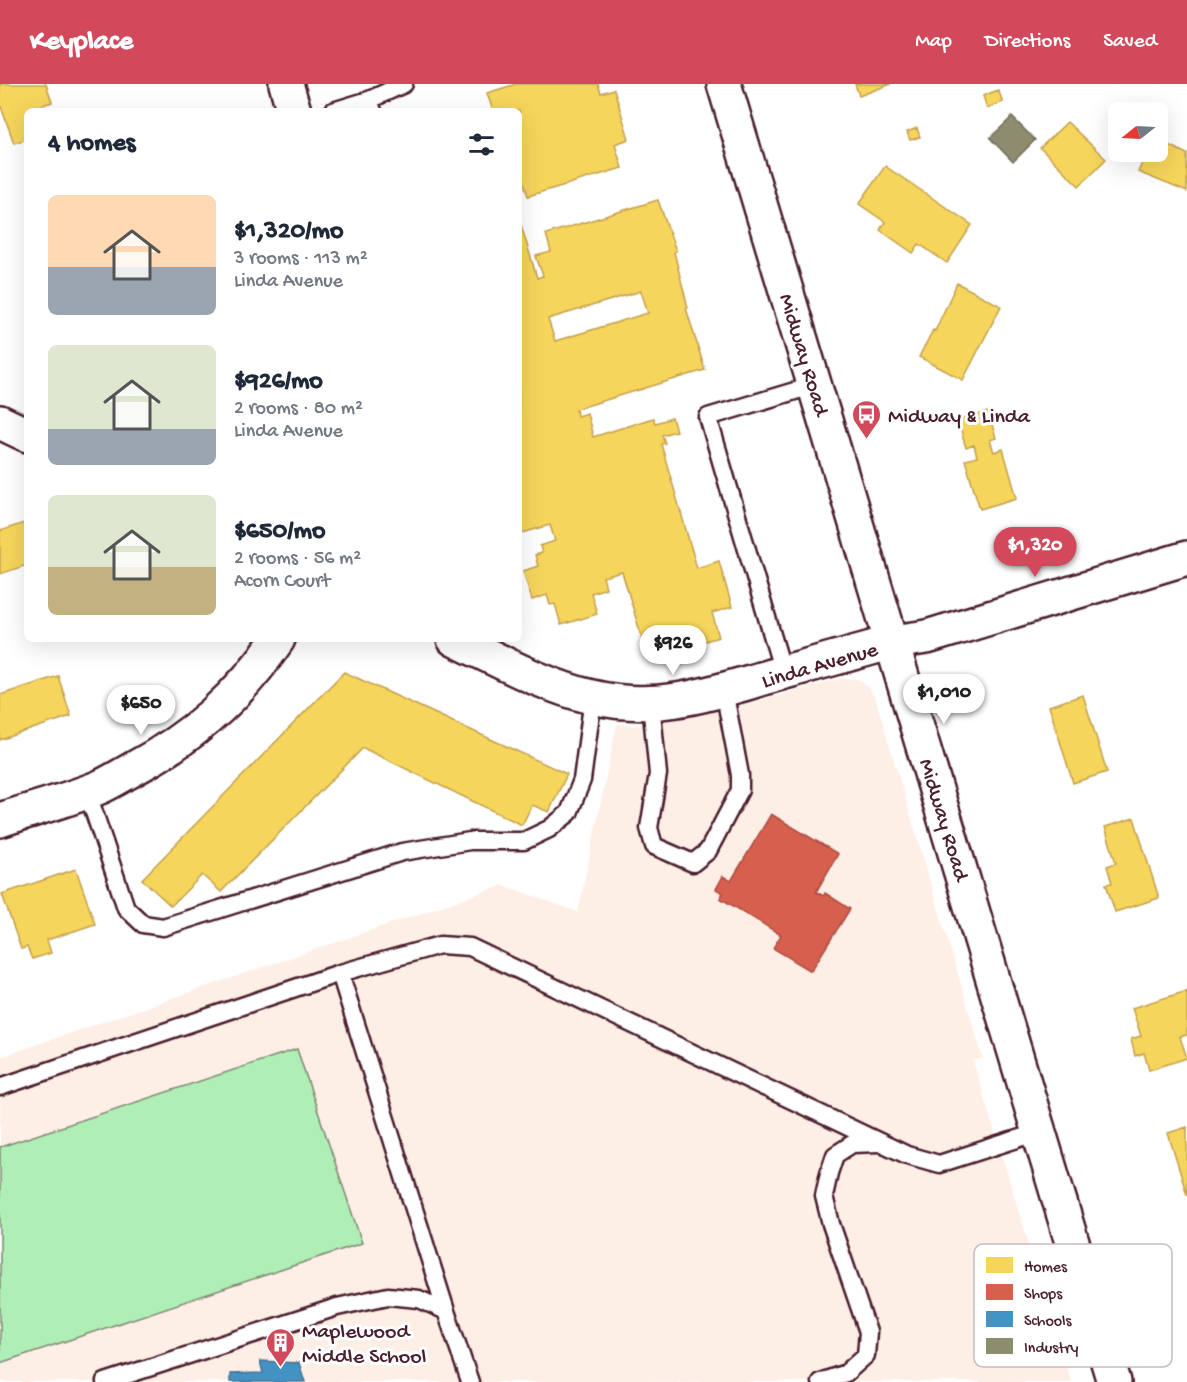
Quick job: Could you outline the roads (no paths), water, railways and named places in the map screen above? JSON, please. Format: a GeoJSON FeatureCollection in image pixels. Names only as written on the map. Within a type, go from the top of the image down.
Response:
{"type":"FeatureCollection","features":[{"type":"Feature","properties":{"kind":"main road"},"geometry":{"type":"LineString","coordinates":[[286,84],[293,108]]}},
{"type":"Feature","properties":{"kind":"main road","name":"Midway Road"},"geometry":{"type":"LineString","coordinates":[[724,84],[1073,1244]]}},
{"type":"Feature","properties":{"kind":"main road"},"geometry":{"type":"LineString","coordinates":[[0,422],[24,434]]}},
{"type":"Feature","properties":{"kind":"main road","name":"Linda Avenue"},"geometry":{"type":"LineString","coordinates":[[460,642],[537,678],[593,698],[615,702],[651,703],[689,700],[892,642],[927,638],[1187,558]]}},
{"type":"Feature","properties":{"kind":"main road"},"geometry":{"type":"LineString","coordinates":[[0,820],[102,786],[156,757],[186,737],[241,689],[276,642]]}},
{"type":"Feature","properties":{"kind":"main road","name":"Midway Road"},"geometry":{"type":"LineString","coordinates":[[1110,1367],[1114,1382]]}},
{"type":"Feature","properties":{"kind":"lane"},"geometry":{"type":"LineString","coordinates":[[352,108],[371,105],[401,84]]}},
{"type":"Feature","properties":{"kind":"lane"},"geometry":{"type":"LineString","coordinates":[[783,672],[708,417],[815,385]]}},
{"type":"Feature","properties":{"kind":"lane"},"geometry":{"type":"LineString","coordinates":[[651,703],[658,774],[649,828],[654,846],[693,863],[708,851],[740,790],[740,774],[724,690]]}},
{"type":"Feature","properties":{"kind":"lane"},"geometry":{"type":"LineString","coordinates":[[87,791],[126,908],[143,924],[163,927],[402,852],[470,841],[524,841],[549,829],[569,813],[582,780],[593,698]]}},
{"type":"Feature","properties":{"kind":"lane"},"geometry":{"type":"LineString","coordinates":[[0,1087],[340,973],[440,945],[470,946],[907,1155],[939,1164],[1039,1132]]}},
{"type":"Feature","properties":{"kind":"lane"},"geometry":{"type":"LineString","coordinates":[[340,973],[470,1382]]}},
{"type":"Feature","properties":{"kind":"lane"},"geometry":{"type":"LineString","coordinates":[[820,1382],[846,1373],[866,1355],[868,1332],[831,1224],[824,1196],[829,1173],[835,1155],[852,1144],[880,1143]]}},
{"type":"Feature","properties":{"kind":"lane"},"geometry":{"type":"LineString","coordinates":[[105,1382],[337,1307],[387,1296],[419,1299],[446,1311]]}},
{"type":"Feature","properties":{"kind":"place","name":"Midway & Linda"},"geometry":{"type":"Point","coordinates":[867,440]}},
{"type":"Feature","properties":{"kind":"place","name":"Maplewood Middle School"},"geometry":{"type":"Point","coordinates":[281,1368]}}]}
